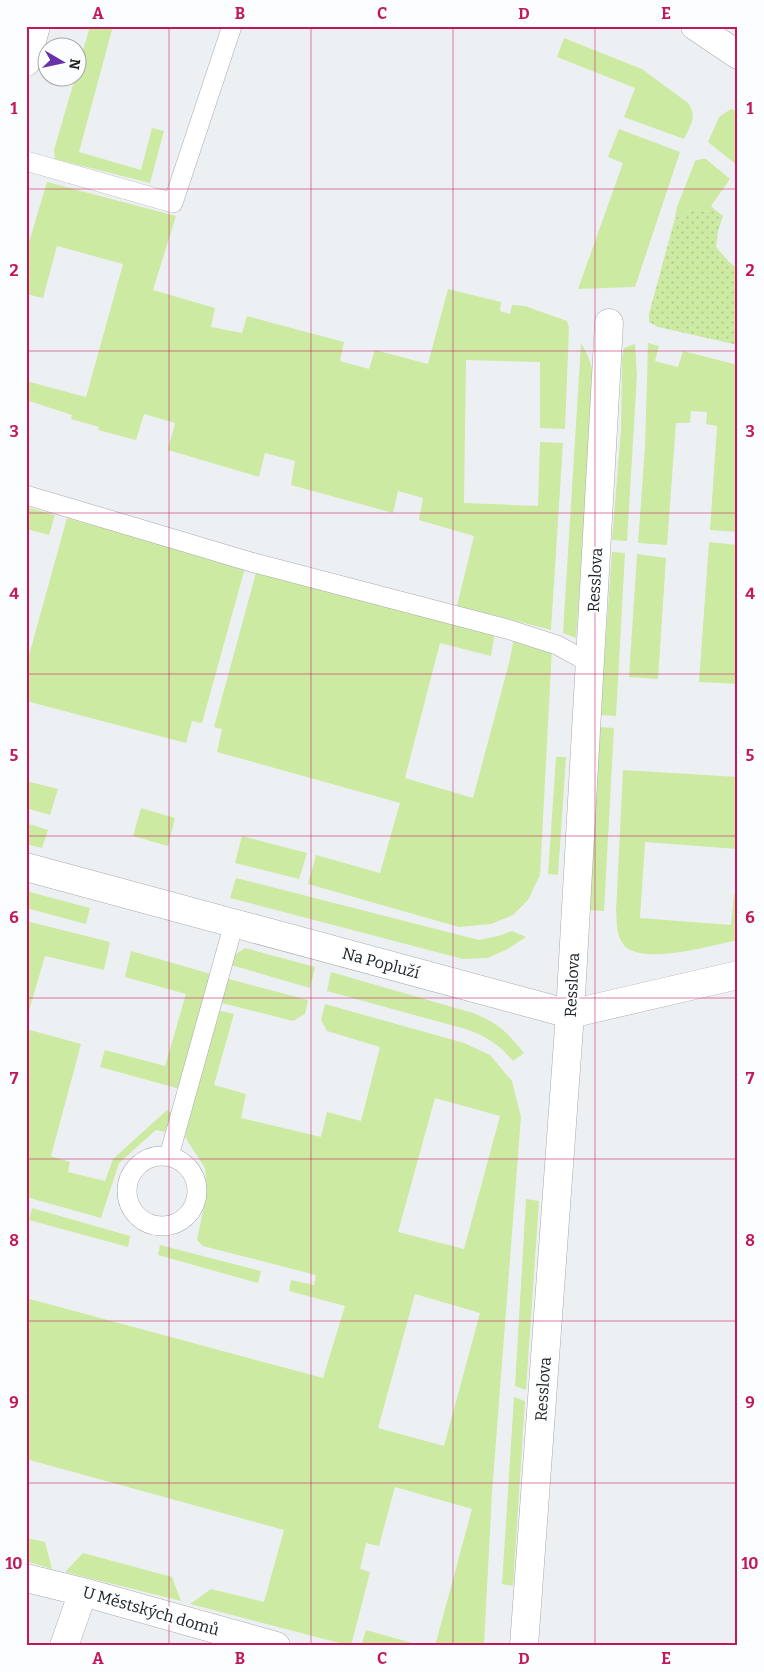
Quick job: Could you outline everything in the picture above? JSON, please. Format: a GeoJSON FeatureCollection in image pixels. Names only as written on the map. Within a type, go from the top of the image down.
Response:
{"type":"FeatureCollection","features":[{"type":"Feature","properties":{"kind":"street"},"geometry":{"type":"LineString","coordinates":[[26,62],[36,26]]}},
{"type":"Feature","properties":{"kind":"street"},"geometry":{"type":"LineString","coordinates":[[695,26],[738,55]]}},
{"type":"Feature","properties":{"kind":"street","name":"Resslova"},"geometry":{"type":"LineString","coordinates":[[524,1646],[570,1014],[609,323]]}},
{"type":"Feature","properties":{"kind":"street","name":"Na Popluží"},"geometry":{"type":"LineString","coordinates":[[26,867],[570,1014],[738,975]]}},
{"type":"Feature","properties":{"kind":"street","name":"U Městských domů"},"geometry":{"type":"LineString","coordinates":[[26,1578],[276,1646]]}},
{"type":"Feature","properties":{"kind":"street"},"geometry":{"type":"LineString","coordinates":[[64,1646],[83,1592]]}},
{"type":"Feature","properties":{"kind":"lane"},"geometry":{"type":"LineString","coordinates":[[26,161],[173,203],[232,26]]}},
{"type":"Feature","properties":{"kind":"lane"},"geometry":{"type":"LineString","coordinates":[[26,495],[251,562],[507,629],[557,645],[590,663]]}},
{"type":"Feature","properties":{"kind":"lane"},"geometry":{"type":"LineString","coordinates":[[169,1156],[234,923]]}},
{"type":"Feature","properties":{"kind":"green space"},"geometry":{"type":"Polygon","coordinates":[[[90,26],[113,26],[79,152],[141,170],[152,128],[164,131],[150,183],[55,159],[54,150],[72,88],[88,88],[87,38],[90,26]]]}},
{"type":"Feature","properties":{"kind":"green space"},"geometry":{"type":"Polygon","coordinates":[[[564,38],[642,69],[688,103],[693,117],[684,139],[624,117],[635,88],[557,57],[564,38]]]}},
{"type":"Feature","properties":{"kind":"green space"},"geometry":{"type":"Polygon","coordinates":[[[731,109],[738,111],[738,166],[708,142],[719,117],[731,109]]]}},
{"type":"Feature","properties":{"kind":"green space"},"geometry":{"type":"Polygon","coordinates":[[[619,129],[680,152],[635,287],[578,289],[623,163],[608,157],[619,129]]]}},
{"type":"Feature","properties":{"kind":"green space"},"geometry":{"type":"Polygon","coordinates":[[[706,159],[730,179],[711,206],[714,209],[711,212],[690,210],[675,218],[677,207],[695,161],[706,159]]]}},
{"type":"Feature","properties":{"kind":"green space"},"geometry":{"type":"Polygon","coordinates":[[[47,182],[176,216],[153,290],[215,308],[211,327],[242,333],[247,316],[344,342],[340,361],[369,369],[375,350],[428,364],[448,289],[501,302],[500,311],[510,314],[512,305],[525,306],[567,321],[569,328],[565,429],[540,428],[540,362],[466,360],[464,503],[538,506],[540,442],[563,443],[551,630],[457,606],[474,536],[419,520],[423,498],[398,491],[393,513],[291,485],[295,461],[265,453],[259,477],[168,450],[175,423],[144,414],[136,440],[98,430],[99,427],[71,419],[72,415],[26,400],[26,381],[86,397],[123,264],[57,246],[43,298],[26,294],[26,252],[47,182]]]}},
{"type":"Feature","properties":{"kind":"green space"},"geometry":{"type":"Polygon","coordinates":[[[714,209],[723,216],[718,231],[716,247],[738,269],[738,345],[658,327],[649,322],[649,314],[675,218],[690,210],[711,212],[714,209]]]}},
{"type":"Feature","properties":{"kind":"green space"},"geometry":{"type":"Polygon","coordinates":[[[581,343],[592,368],[586,505],[576,638],[563,633],[581,343]]]}},
{"type":"Feature","properties":{"kind":"green space"},"geometry":{"type":"Polygon","coordinates":[[[648,343],[659,346],[655,361],[678,367],[683,351],[738,365],[738,532],[710,530],[717,426],[706,424],[707,412],[691,411],[690,423],[676,423],[667,545],[638,543],[645,447],[648,343]]]}},
{"type":"Feature","properties":{"kind":"green space"},"geometry":{"type":"Polygon","coordinates":[[[635,344],[637,375],[627,541],[612,540],[621,429],[622,358],[624,348],[635,344]]]}},
{"type":"Feature","properties":{"kind":"green space"},"geometry":{"type":"Polygon","coordinates":[[[26,507],[55,515],[49,535],[26,529],[26,507]]]}},
{"type":"Feature","properties":{"kind":"green space"},"geometry":{"type":"Polygon","coordinates":[[[67,518],[245,568],[202,723],[192,721],[186,743],[26,701],[26,666],[67,518]]]}},
{"type":"Feature","properties":{"kind":"green space"},"geometry":{"type":"Polygon","coordinates":[[[709,542],[738,545],[738,684],[699,682],[709,542]]]}},
{"type":"Feature","properties":{"kind":"green space"},"geometry":{"type":"Polygon","coordinates":[[[612,552],[625,553],[616,716],[600,715],[612,552]]]}},
{"type":"Feature","properties":{"kind":"green space"},"geometry":{"type":"Polygon","coordinates":[[[637,554],[666,558],[658,679],[629,677],[637,554]]]}},
{"type":"Feature","properties":{"kind":"green space"},"geometry":{"type":"Polygon","coordinates":[[[257,569],[495,632],[491,656],[440,643],[405,778],[473,798],[514,638],[552,649],[540,875],[528,900],[513,915],[491,924],[459,927],[308,884],[316,855],[380,873],[400,803],[217,752],[222,729],[214,727],[257,569]]]}},
{"type":"Feature","properties":{"kind":"green space"},"geometry":{"type":"Polygon","coordinates":[[[600,727],[614,728],[604,911],[588,910],[600,727]]]}},
{"type":"Feature","properties":{"kind":"green space"},"geometry":{"type":"Polygon","coordinates":[[[556,757],[566,757],[558,875],[548,874],[556,757]]]}},
{"type":"Feature","properties":{"kind":"green space"},"geometry":{"type":"Polygon","coordinates":[[[623,770],[738,777],[738,879],[735,878],[737,849],[645,842],[640,918],[731,925],[734,894],[738,895],[738,940],[695,950],[660,954],[644,954],[632,951],[623,944],[618,932],[616,911],[623,770]]]}},
{"type":"Feature","properties":{"kind":"green space"},"geometry":{"type":"Polygon","coordinates":[[[26,781],[58,789],[50,815],[26,808],[26,781]]]}},
{"type":"Feature","properties":{"kind":"green space"},"geometry":{"type":"Polygon","coordinates":[[[141,808],[175,818],[168,846],[133,836],[141,808]]]}},
{"type":"Feature","properties":{"kind":"green space"},"geometry":{"type":"Polygon","coordinates":[[[26,823],[48,830],[42,848],[26,844],[26,823]]]}},
{"type":"Feature","properties":{"kind":"green space"},"geometry":{"type":"Polygon","coordinates":[[[242,836],[307,853],[299,879],[235,863],[242,836]]]}},
{"type":"Feature","properties":{"kind":"green space"},"geometry":{"type":"Polygon","coordinates":[[[236,878],[479,940],[512,931],[526,937],[506,950],[487,958],[463,959],[230,898],[236,878]]]}},
{"type":"Feature","properties":{"kind":"green space"},"geometry":{"type":"Polygon","coordinates":[[[26,891],[90,908],[86,924],[26,908],[26,891]]]}},
{"type":"Feature","properties":{"kind":"green space"},"geometry":{"type":"Polygon","coordinates":[[[26,921],[110,942],[104,970],[45,956],[26,1021],[26,921]]]}},
{"type":"Feature","properties":{"kind":"green space"},"geometry":{"type":"Polygon","coordinates":[[[245,948],[315,967],[310,988],[231,965],[233,956],[245,948]]]}},
{"type":"Feature","properties":{"kind":"green space"},"geometry":{"type":"Polygon","coordinates":[[[131,951],[211,974],[180,1089],[100,1067],[105,1050],[165,1066],[186,994],[125,977],[131,951]]]}},
{"type":"Feature","properties":{"kind":"green space"},"geometry":{"type":"Polygon","coordinates":[[[331,972],[473,1013],[502,1029],[524,1053],[513,1061],[493,1042],[469,1030],[327,991],[331,972]]]}},
{"type":"Feature","properties":{"kind":"green space"},"geometry":{"type":"Polygon","coordinates":[[[225,978],[308,1000],[305,1014],[293,1021],[218,1002],[225,978]]]}},
{"type":"Feature","properties":{"kind":"green space"},"geometry":{"type":"Polygon","coordinates":[[[325,1004],[464,1043],[490,1055],[512,1081],[521,1117],[492,1493],[484,1646],[435,1646],[472,1509],[395,1487],[379,1546],[366,1543],[360,1569],[370,1572],[351,1646],[190,1604],[211,1589],[264,1602],[284,1530],[26,1459],[26,1298],[323,1378],[345,1306],[289,1291],[291,1280],[314,1285],[316,1275],[203,1246],[197,1240],[207,1191],[205,1168],[185,1137],[217,1010],[234,1014],[214,1085],[246,1094],[241,1118],[321,1137],[327,1112],[361,1121],[380,1047],[327,1031],[321,1020],[325,1004]],[[435,1098],[398,1232],[464,1249],[500,1116],[435,1098]],[[415,1294],[378,1428],[444,1446],[480,1313],[415,1294]]]}},
{"type":"Feature","properties":{"kind":"green space"},"geometry":{"type":"Polygon","coordinates":[[[26,1029],[81,1044],[51,1156],[70,1162],[68,1172],[105,1181],[113,1159],[167,1110],[171,1113],[165,1132],[156,1130],[119,1163],[101,1218],[26,1197],[26,1029]]]}},
{"type":"Feature","properties":{"kind":"green space"},"geometry":{"type":"Polygon","coordinates":[[[526,1199],[539,1201],[526,1390],[515,1386],[526,1199]]]}},
{"type":"Feature","properties":{"kind":"green space"},"geometry":{"type":"Polygon","coordinates":[[[32,1208],[130,1236],[128,1247],[29,1220],[32,1208]]]}},
{"type":"Feature","properties":{"kind":"green space"},"geometry":{"type":"Polygon","coordinates":[[[160,1245],[261,1271],[258,1283],[158,1255],[160,1245]]]}},
{"type":"Feature","properties":{"kind":"green space"},"geometry":{"type":"Polygon","coordinates":[[[514,1397],[525,1401],[513,1586],[502,1584],[514,1397]]]}},
{"type":"Feature","properties":{"kind":"green space"},"geometry":{"type":"Polygon","coordinates":[[[26,1538],[45,1542],[52,1569],[26,1561],[26,1538]]]}},
{"type":"Feature","properties":{"kind":"green space"},"geometry":{"type":"Polygon","coordinates":[[[83,1553],[172,1577],[181,1601],[65,1572],[83,1553]]]}},
{"type":"Feature","properties":{"kind":"green space"},"geometry":{"type":"Polygon","coordinates":[[[366,1630],[423,1646],[361,1646],[366,1630]]]}}]}
